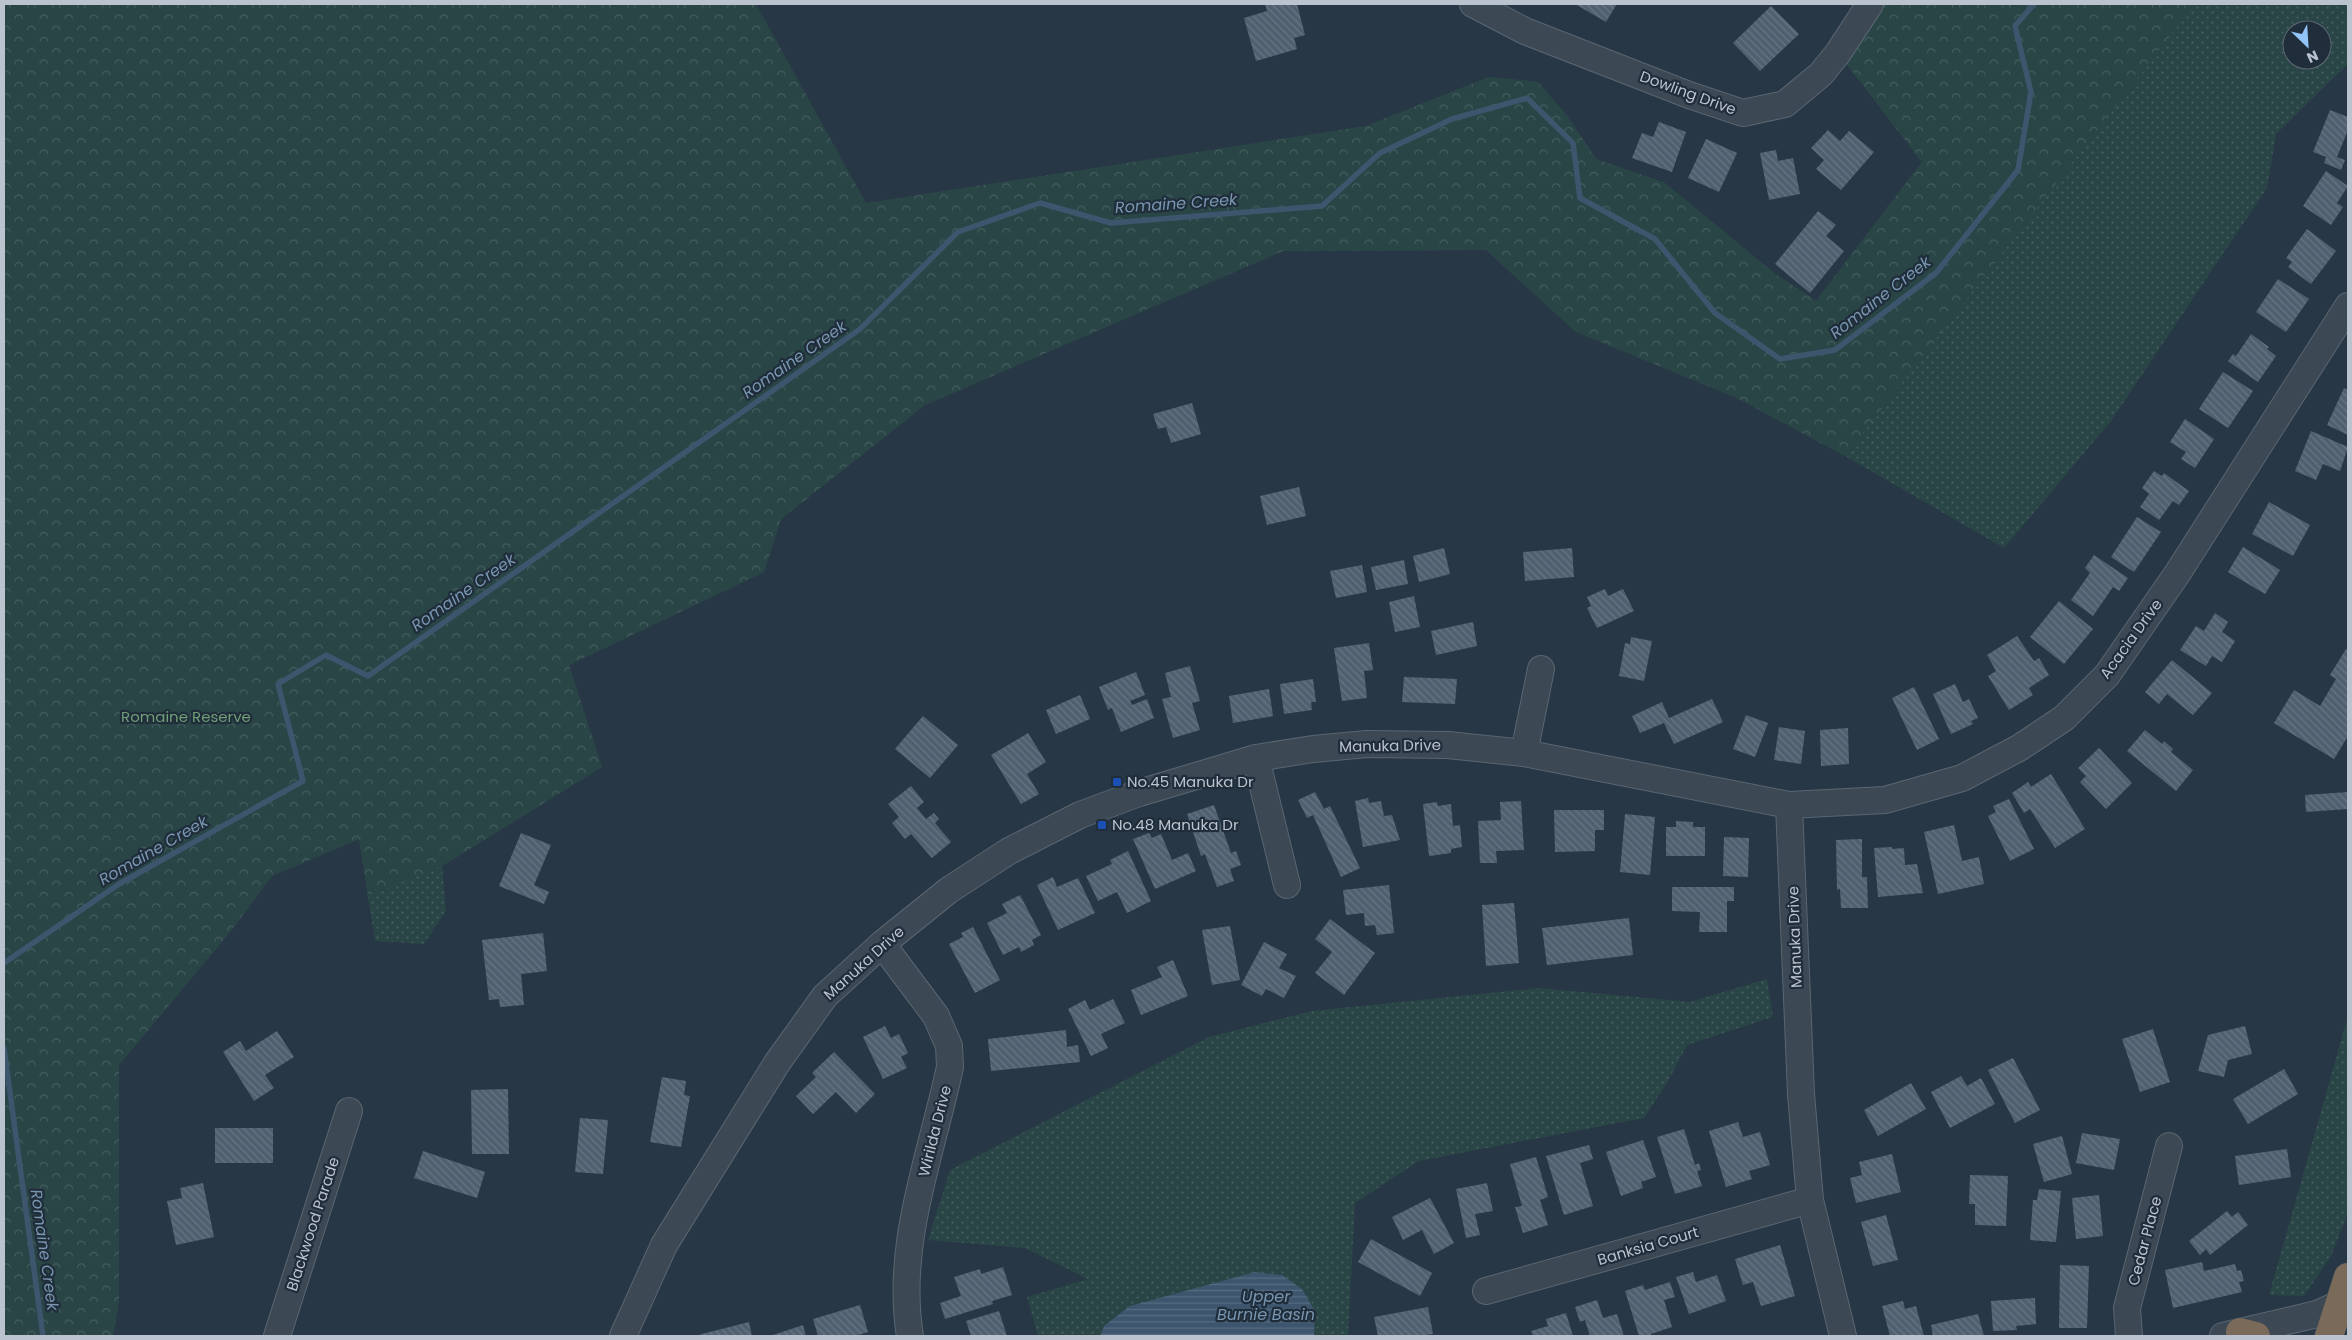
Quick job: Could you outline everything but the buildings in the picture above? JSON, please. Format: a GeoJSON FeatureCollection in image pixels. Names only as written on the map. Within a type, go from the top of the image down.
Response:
{"type":"FeatureCollection","features":[{"type":"Feature","properties":{"kind":"highway"},"geometry":{"type":"LineString","coordinates":[[2329,1336],[2344,1303],[2348,1277]]}},
{"type":"Feature","properties":{"kind":"street","name":"Dowling Drive"},"geometry":{"type":"LineString","coordinates":[[1473,4],[1525,31],[1689,96],[1743,113],[1785,104],[1820,74],[1838,53],[1870,4]]}},
{"type":"Feature","properties":{"kind":"street","name":"Acacia Drive"},"geometry":{"type":"LineString","coordinates":[[1789,805],[1885,800],[1962,778],[2019,748],[2064,718],[2107,675],[2177,574],[2348,306]]}},
{"type":"Feature","properties":{"kind":"street"},"geometry":{"type":"LineString","coordinates":[[1524,753],[1541,669]]}},
{"type":"Feature","properties":{"kind":"street","name":"Manuka Drive"},"geometry":{"type":"LineString","coordinates":[[623,1336],[664,1245],[777,1063],[825,996],[882,944],[949,890],[1009,851],[1080,815],[1140,792],[1256,758],[1313,749],[1367,744],[1448,745],[1524,753],[1789,805],[1801,1094],[1810,1200],[1843,1336]]}},
{"type":"Feature","properties":{"kind":"street"},"geometry":{"type":"LineString","coordinates":[[1256,758],[1287,885]]}},
{"type":"Feature","properties":{"kind":"street","name":"Wirilda Drive"},"geometry":{"type":"LineString","coordinates":[[882,944],[936,1016],[948,1046],[950,1067],[914,1213],[908,1254],[906,1310],[910,1336]]}},
{"type":"Feature","properties":{"kind":"street","name":"Blackwood Parade"},"geometry":{"type":"LineString","coordinates":[[277,1336],[349,1111]]}},
{"type":"Feature","properties":{"kind":"street","name":"Cedar Place"},"geometry":{"type":"LineString","coordinates":[[2129,1336],[2127,1308],[2169,1146]]}},
{"type":"Feature","properties":{"kind":"street","name":"Banksia Court"},"geometry":{"type":"LineString","coordinates":[[1486,1292],[1810,1200]]}},
{"type":"Feature","properties":{"kind":"street"},"geometry":{"type":"LineString","coordinates":[[2240,1335],[2317,1314],[2344,1303]]}},
{"type":"Feature","properties":{"kind":"green space"},"geometry":{"type":"Polygon","coordinates":[[[4,4],[756,4],[866,203],[1366,126],[1489,77],[1538,82],[1568,117],[1596,159],[1665,183],[1774,273],[1816,301],[1922,162],[1838,53],[1870,4],[2195,4],[1845,456],[1737,398],[1576,332],[1486,250],[1283,251],[925,405],[781,519],[764,572],[569,665],[602,767],[442,866],[368,896],[359,839],[272,876],[230,932],[119,1065],[119,1301],[113,1336],[4,1336],[4,4]]]}},
{"type":"Feature","properties":{"kind":"green space","name":"Romaine Reserve"},"geometry":{"type":"Polygon","coordinates":[[[1870,4],[2348,4],[2348,64],[2276,134],[2267,188],[2111,421],[2004,548],[1845,456],[1737,398],[1576,332],[1486,250],[1283,251],[925,405],[781,519],[764,572],[569,665],[602,767],[442,866],[446,911],[424,944],[375,941],[359,839],[272,876],[230,932],[119,1065],[119,1301],[113,1336],[4,1336],[4,544],[1307,136],[1366,126],[1489,77],[1538,82],[1568,117],[1596,159],[1665,183],[1774,273],[1816,301],[1922,162],[1838,53],[1870,4]]]}},
{"type":"Feature","properties":{"kind":"green space"},"geometry":{"type":"Polygon","coordinates":[[[1767,979],[1773,1017],[1687,1045],[1667,1083],[1644,1118],[1419,1161],[1355,1203],[1348,1336],[1314,1336],[1315,1311],[1104,1326],[1100,1336],[1038,1336],[1027,1297],[1088,1279],[1025,1248],[928,1240],[950,1170],[1209,1037],[1312,1011],[1539,988],[1690,1002],[1767,979]]]}},
{"type":"Feature","properties":{"kind":"green space"},"geometry":{"type":"Polygon","coordinates":[[[2348,1016],[2348,1213],[2331,1256],[2304,1296],[2269,1295],[2348,1016]]]}},
{"type":"Feature","properties":{"kind":"water","name":"Upper Burnie Basin"},"geometry":{"type":"Polygon","coordinates":[[[1255,1272],[1282,1275],[1302,1289],[1315,1311],[1314,1336],[1100,1336],[1104,1326],[1130,1306],[1255,1272]]]}},
{"type":"Feature","properties":{"kind":"waterway","name":"Romaine Creek"},"geometry":{"type":"LineString","coordinates":[[4,963],[119,884],[303,781],[278,684],[326,655],[368,676],[860,329],[958,232],[1040,203],[1111,223],[1322,206],[1380,153],[1452,119],[1527,98],[1573,143],[1580,198],[1655,239],[1715,313],[1780,359],[1835,350],[1936,273],[2018,170],[2031,92],[2015,26],[2034,4]]}},
{"type":"Feature","properties":{"kind":"waterway","name":"Romaine Creek"},"geometry":{"type":"LineString","coordinates":[[4,1048],[43,1336]]}},
{"type":"Feature","properties":{"kind":"place","name":"No.45 Manuka Dr"},"geometry":{"type":"Point","coordinates":[1117,782]}},
{"type":"Feature","properties":{"kind":"place","name":"No.48 Manuka Dr"},"geometry":{"type":"Point","coordinates":[1102,825]}}]}
